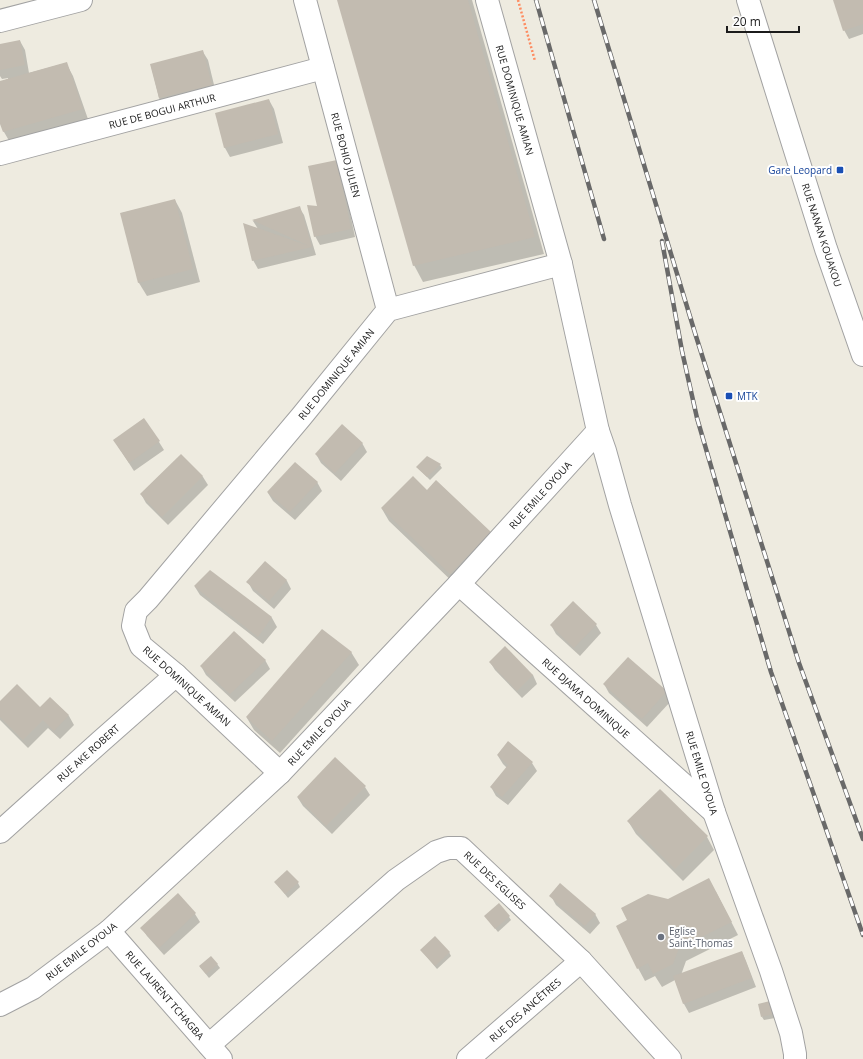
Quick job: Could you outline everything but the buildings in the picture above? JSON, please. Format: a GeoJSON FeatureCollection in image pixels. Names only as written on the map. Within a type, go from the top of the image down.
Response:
{"type":"FeatureCollection","features":[{"type":"Feature","properties":{"kind":"street"},"geometry":{"type":"LineString","coordinates":[[0,21],[82,0]]}},
{"type":"Feature","properties":{"kind":"street","name":"RUE BOHIO JULIEN"},"geometry":{"type":"LineString","coordinates":[[305,0],[388,310]]}},
{"type":"Feature","properties":{"kind":"street","name":"RUE DOMINIQUE AMIAN"},"geometry":{"type":"LineString","coordinates":[[487,0],[561,264],[598,431]]}},
{"type":"Feature","properties":{"kind":"street","name":"RUE NANAN KOUAKOU"},"geometry":{"type":"LineString","coordinates":[[748,0],[826,249],[863,355]]}},
{"type":"Feature","properties":{"kind":"street","name":"RUE DE BOGUI ARTHUR"},"geometry":{"type":"LineString","coordinates":[[0,154],[323,68]]}},
{"type":"Feature","properties":{"kind":"street"},"geometry":{"type":"LineString","coordinates":[[388,310],[561,264]]}},
{"type":"Feature","properties":{"kind":"street","name":"RUE DOMINIQUE AMIAN"},"geometry":{"type":"LineString","coordinates":[[280,774],[176,675],[141,646],[133,626],[136,611],[296,423],[388,310]]}},
{"type":"Feature","properties":{"kind":"street","name":"RUE EMILE OYOUA"},"geometry":{"type":"LineString","coordinates":[[0,1005],[32,988],[109,931],[280,774],[459,584],[598,431],[714,812],[771,971],[791,1033],[795,1054],[794,1059]]}},
{"type":"Feature","properties":{"kind":"street","name":"RUE DJAMA DOMINIQUE"},"geometry":{"type":"LineString","coordinates":[[459,584],[714,812]]}},
{"type":"Feature","properties":{"kind":"street","name":"RUE AKE ROBERT"},"geometry":{"type":"LineString","coordinates":[[0,832],[176,675]]}},
{"type":"Feature","properties":{"kind":"street","name":"RUE DES EGLISES"},"geometry":{"type":"LineString","coordinates":[[215,1052],[396,880],[436,852],[448,848],[461,848],[581,961],[670,1059]]}},
{"type":"Feature","properties":{"kind":"street","name":"RUE LAURENT TCHAGBA"},"geometry":{"type":"LineString","coordinates":[[109,931],[215,1052]]}},
{"type":"Feature","properties":{"kind":"street","name":"RUE DES ANCÊTRES"},"geometry":{"type":"LineString","coordinates":[[468,1059],[581,961]]}},
{"type":"Feature","properties":{"kind":"path"},"geometry":{"type":"LineString","coordinates":[[518,0],[535,61]]}},
{"type":"Feature","properties":{"kind":"railway"},"geometry":{"type":"LineString","coordinates":[[536,0],[604,239]]}},
{"type":"Feature","properties":{"kind":"railway"},"geometry":{"type":"LineString","coordinates":[[594,0],[695,333],[799,663],[863,839]]}},
{"type":"Feature","properties":{"kind":"railway"},"geometry":{"type":"LineString","coordinates":[[662,241],[682,351],[697,418],[771,672],[863,935]]}},
{"type":"Feature","properties":{"kind":"place","name":"Gare Leopard"},"geometry":{"type":"Point","coordinates":[840,170]}},
{"type":"Feature","properties":{"kind":"place","name":"MTK"},"geometry":{"type":"Point","coordinates":[729,396]}},
{"type":"Feature","properties":{"kind":"place","name":"Eglise Saint-Thomas"},"geometry":{"type":"Point","coordinates":[661,937]}}]}
